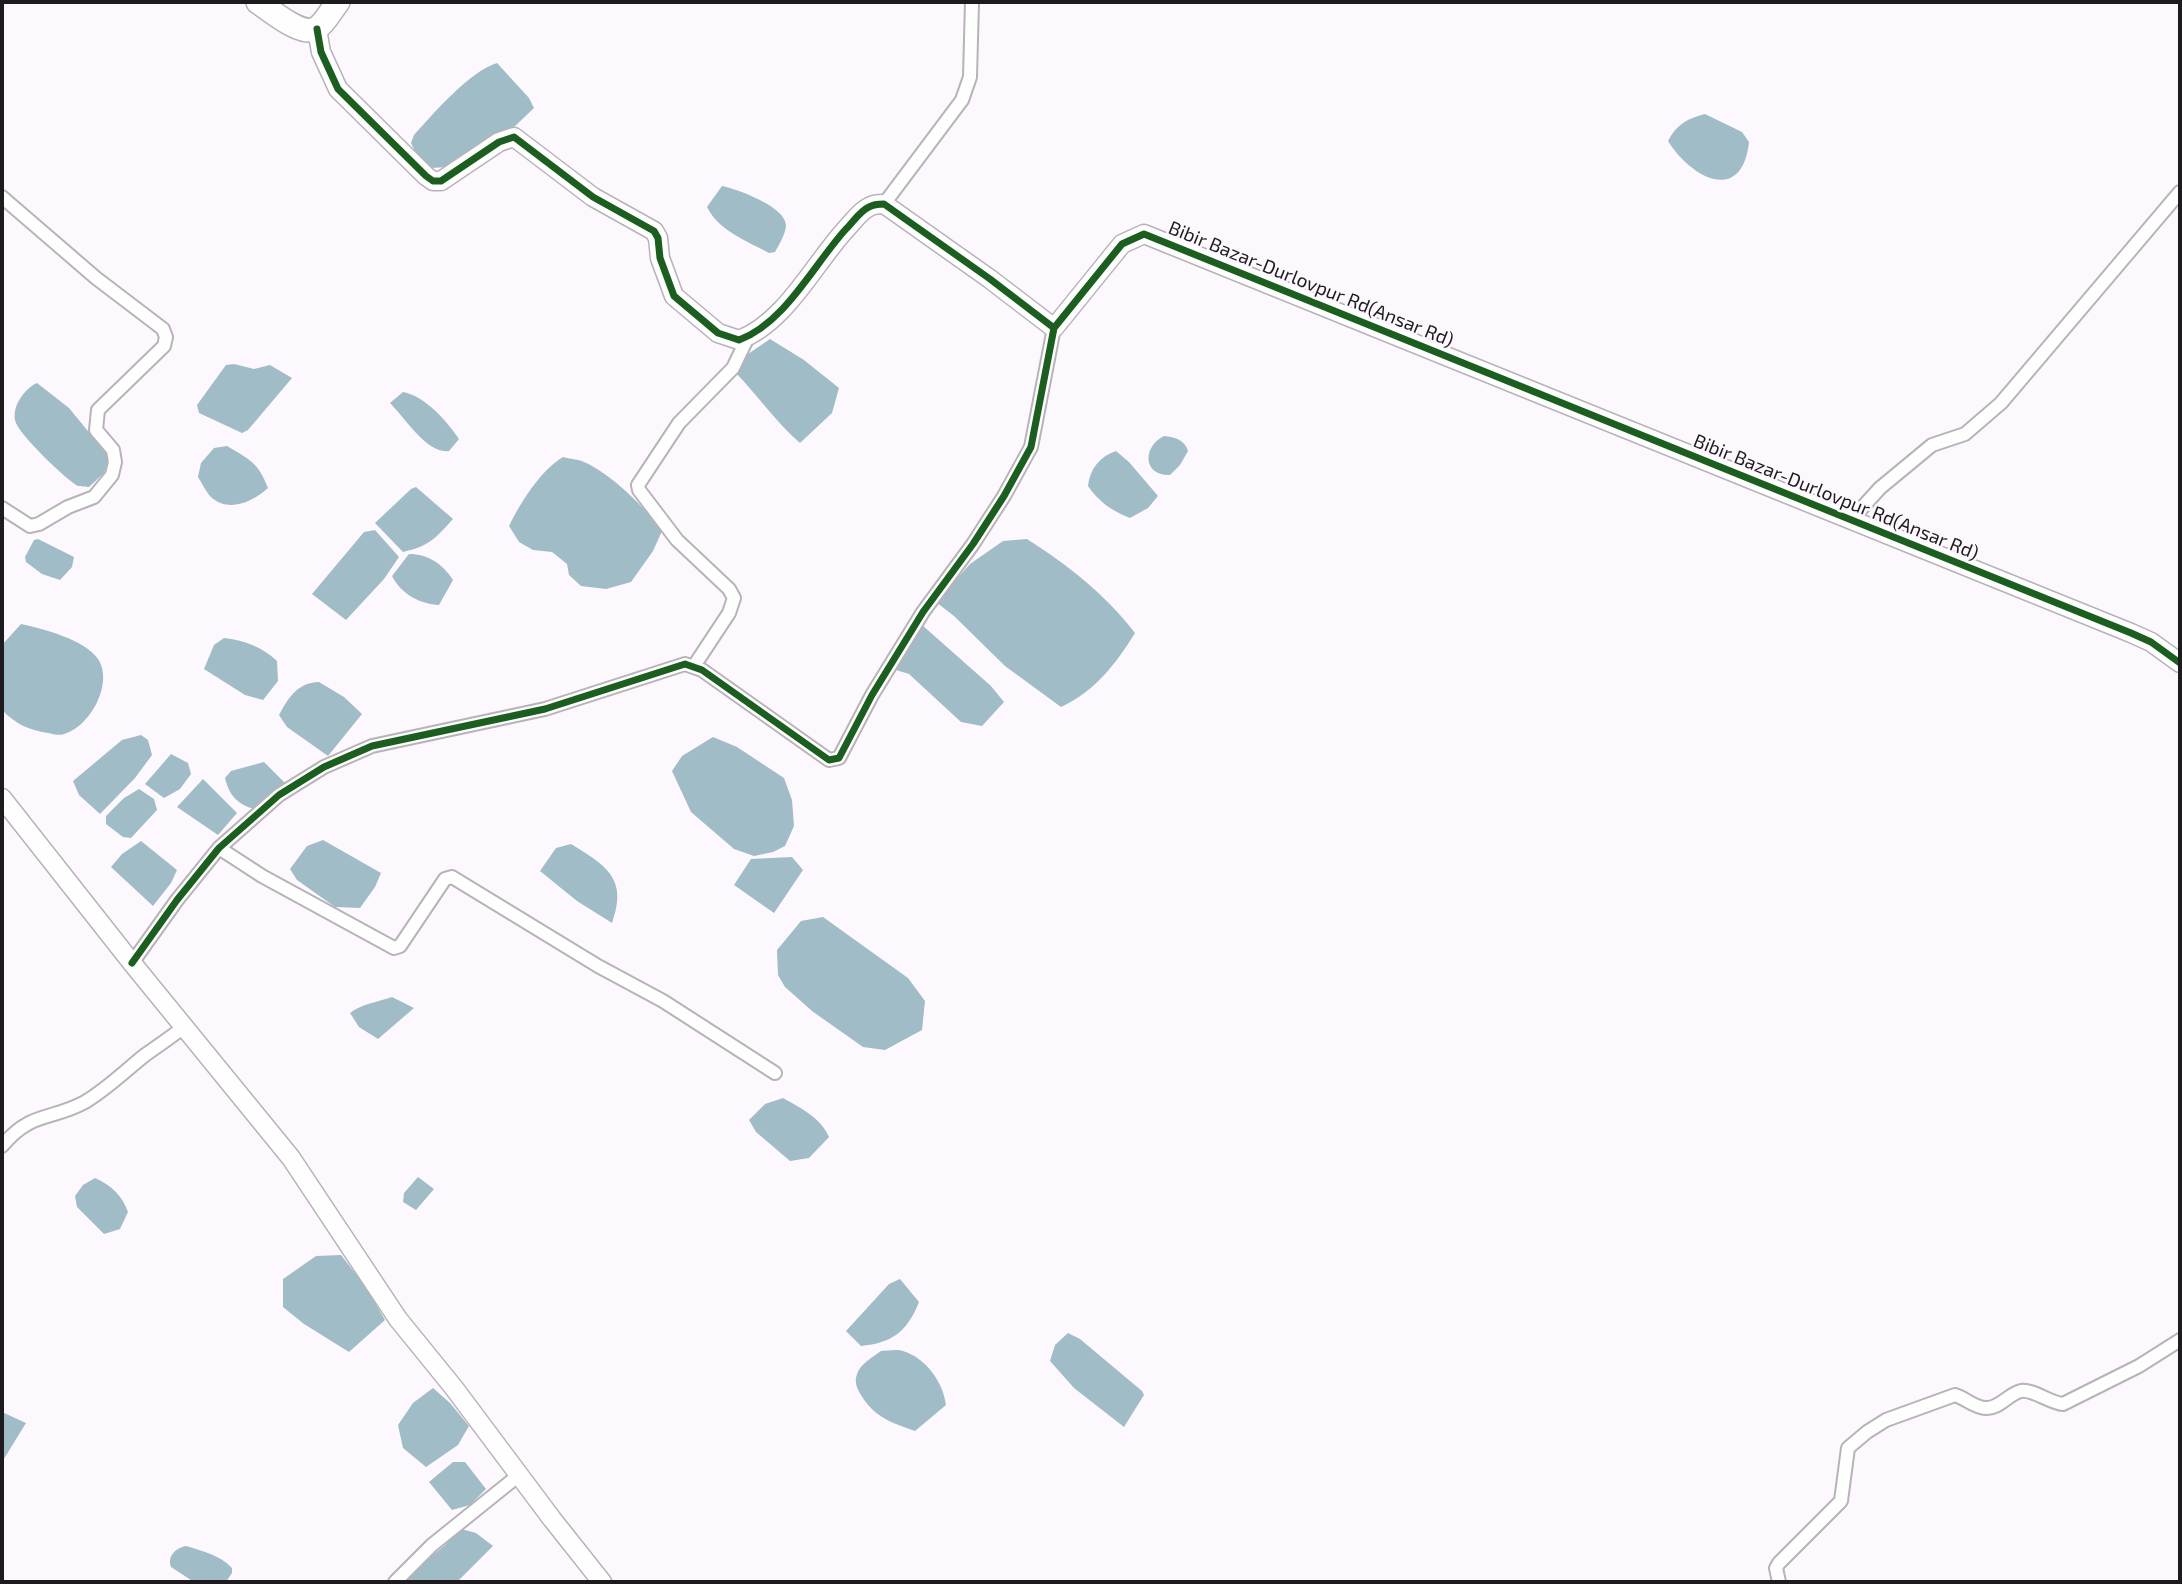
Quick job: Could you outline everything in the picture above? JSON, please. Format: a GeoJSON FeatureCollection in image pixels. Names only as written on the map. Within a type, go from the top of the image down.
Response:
{"type":"FeatureCollection","features":[{"type":"Feature","properties":{"kind":"highway"},"geometry":{"type":"LineString","coordinates":[[258,2],[299,29],[317,29],[338,2]]}},
{"type":"Feature","properties":{"kind":"street"},"geometry":{"type":"LineString","coordinates":[[884,204],[962,100],[970,76],[972,2]]}},
{"type":"Feature","properties":{"kind":"street"},"geometry":{"type":"LineString","coordinates":[[132,963],[177,900],[219,848],[279,795],[324,767],[372,746],[545,709],[685,664],[694,666],[829,760],[839,758],[872,695],[916,624],[974,544],[1031,447],[1054,328],[884,204],[866,208],[782,309],[748,337],[738,340],[718,333],[674,296],[660,258],[658,238],[654,230],[593,197],[514,137],[499,142],[441,181],[433,181],[426,176],[338,89],[321,52],[317,29]]}},
{"type":"Feature","properties":{"kind":"street"},"geometry":{"type":"LineString","coordinates":[[1850,521],[1880,488],[1932,445],[1965,434],[2001,403],[2180,191]]}},
{"type":"Feature","properties":{"kind":"street"},"geometry":{"type":"LineString","coordinates":[[2,197],[96,278],[163,330],[166,337],[164,346],[98,411],[96,430],[113,450],[114,461],[112,475],[94,497],[68,507],[34,526],[2,508]]}},
{"type":"Feature","properties":{"kind":"street","name":"Bibir Bazar-Durlovpur Rd(Ansar Rd)"},"geometry":{"type":"LineString","coordinates":[[1054,328],[1122,244],[1144,234],[1625,426],[1850,521],[2151,642],[2180,663]]}},
{"type":"Feature","properties":{"kind":"street"},"geometry":{"type":"LineString","coordinates":[[694,666],[729,613],[734,598],[729,589],[677,540],[638,485],[679,423],[733,368],[748,337]]}},
{"type":"Feature","properties":{"kind":"street"},"geometry":{"type":"LineString","coordinates":[[2,798],[132,963],[291,1157],[398,1319],[602,1582]]}},
{"type":"Feature","properties":{"kind":"street"},"geometry":{"type":"LineString","coordinates":[[219,848],[262,876],[394,948],[400,946],[445,879],[452,877],[598,966],[663,1001],[775,1073]]}},
{"type":"Feature","properties":{"kind":"street"},"geometry":{"type":"LineString","coordinates":[[2,1146],[14,1132],[29,1121],[62,1112],[86,1101],[184,1027]]}},
{"type":"Feature","properties":{"kind":"street"},"geometry":{"type":"LineString","coordinates":[[1779,1582],[1776,1568],[1779,1563],[1841,1501],[1848,1448],[1886,1420],[1955,1395],[1983,1408],[1990,1408],[2022,1391],[2031,1392],[2052,1403],[2063,1404],[2139,1366],[2180,1340]]}},
{"type":"Feature","properties":{"kind":"street"},"geometry":{"type":"LineString","coordinates":[[395,1582],[432,1545],[519,1475]]}},
{"type":"Feature","properties":{"kind":"water"},"geometry":{"type":"Polygon","coordinates":[[[497,63],[529,98],[534,108],[512,129],[448,167],[431,168],[418,158],[411,143],[414,135],[464,84],[497,63]]]}},
{"type":"Feature","properties":{"kind":"water"},"geometry":{"type":"Polygon","coordinates":[[[1705,114],[1742,132],[1749,142],[1744,162],[1736,174],[1726,179],[1714,179],[1701,174],[1678,154],[1668,141],[1683,123],[1705,114]]]}},
{"type":"Feature","properties":{"kind":"water"},"geometry":{"type":"Polygon","coordinates":[[[722,186],[760,200],[779,212],[786,226],[775,252],[769,253],[734,234],[712,215],[707,207],[722,186]]]}},
{"type":"Feature","properties":{"kind":"water"},"geometry":{"type":"Polygon","coordinates":[[[770,339],[804,360],[839,388],[832,413],[800,443],[736,373],[748,354],[770,339]]]}},
{"type":"Feature","properties":{"kind":"water"},"geometry":{"type":"Polygon","coordinates":[[[234,364],[254,369],[270,365],[292,378],[248,430],[242,433],[199,413],[197,405],[226,365],[234,364]]]}},
{"type":"Feature","properties":{"kind":"water"},"geometry":{"type":"Polygon","coordinates":[[[37,383],[69,408],[110,458],[104,473],[89,487],[78,486],[64,475],[35,447],[16,423],[15,411],[20,399],[37,383]]]}},
{"type":"Feature","properties":{"kind":"water"},"geometry":{"type":"Polygon","coordinates":[[[403,392],[427,404],[454,432],[459,439],[449,451],[433,447],[425,441],[390,403],[403,392]]]}},
{"type":"Feature","properties":{"kind":"water"},"geometry":{"type":"Polygon","coordinates":[[[1164,436],[1179,440],[1185,444],[1188,451],[1170,475],[1155,471],[1149,460],[1152,447],[1164,436]]]}},
{"type":"Feature","properties":{"kind":"water"},"geometry":{"type":"Polygon","coordinates":[[[227,446],[252,462],[261,472],[268,488],[255,498],[240,504],[218,502],[209,495],[198,477],[201,463],[214,448],[227,446]]]}},
{"type":"Feature","properties":{"kind":"water"},"geometry":{"type":"Polygon","coordinates":[[[1116,451],[1158,496],[1148,508],[1130,518],[1106,505],[1088,486],[1096,464],[1116,451]]]}},
{"type":"Feature","properties":{"kind":"water"},"geometry":{"type":"Polygon","coordinates":[[[563,457],[582,461],[605,474],[647,512],[662,531],[653,551],[631,582],[606,589],[581,586],[569,575],[567,564],[552,552],[533,550],[519,542],[509,526],[525,497],[539,479],[563,457]]]}},
{"type":"Feature","properties":{"kind":"water"},"geometry":{"type":"Polygon","coordinates":[[[416,487],[453,519],[431,541],[403,552],[375,523],[416,487]]]}},
{"type":"Feature","properties":{"kind":"water"},"geometry":{"type":"Polygon","coordinates":[[[375,530],[399,557],[384,579],[346,620],[312,594],[364,532],[375,530]]]}},
{"type":"Feature","properties":{"kind":"water"},"geometry":{"type":"Polygon","coordinates":[[[38,539],[74,557],[72,567],[60,580],[42,574],[26,562],[25,557],[34,540],[38,539]]]}},
{"type":"Feature","properties":{"kind":"water"},"geometry":{"type":"Polygon","coordinates":[[[1027,539],[1085,581],[1135,633],[1120,656],[1094,685],[1061,707],[1005,666],[936,602],[970,564],[1003,541],[1027,539]]]}},
{"type":"Feature","properties":{"kind":"water"},"geometry":{"type":"Polygon","coordinates":[[[409,554],[434,561],[445,569],[453,580],[439,605],[412,597],[400,588],[392,576],[409,554]]]}},
{"type":"Feature","properties":{"kind":"water"},"geometry":{"type":"Polygon","coordinates":[[[21,624],[73,640],[98,659],[103,680],[97,703],[83,723],[74,730],[61,735],[41,732],[17,723],[2,710],[2,645],[21,624]]]}},
{"type":"Feature","properties":{"kind":"water"},"geometry":{"type":"Polygon","coordinates":[[[922,625],[991,686],[1004,702],[982,726],[961,722],[909,674],[896,670],[922,625]]]}},
{"type":"Feature","properties":{"kind":"water"},"geometry":{"type":"Polygon","coordinates":[[[224,638],[252,645],[277,661],[278,681],[263,700],[245,695],[204,669],[214,645],[224,638]]]}},
{"type":"Feature","properties":{"kind":"water"},"geometry":{"type":"Polygon","coordinates":[[[319,682],[344,697],[362,714],[328,756],[287,727],[279,715],[299,688],[319,682]]]}},
{"type":"Feature","properties":{"kind":"water"},"geometry":{"type":"Polygon","coordinates":[[[141,735],[148,740],[152,755],[135,778],[100,814],[79,795],[73,781],[122,740],[141,735]]]}},
{"type":"Feature","properties":{"kind":"water"},"geometry":{"type":"Polygon","coordinates":[[[713,737],[737,747],[784,778],[792,800],[794,826],[785,846],[754,856],[734,849],[691,812],[672,771],[682,756],[713,737]]]}},
{"type":"Feature","properties":{"kind":"water"},"geometry":{"type":"Polygon","coordinates":[[[171,754],[188,763],[191,774],[180,789],[164,798],[145,784],[171,754]]]}},
{"type":"Feature","properties":{"kind":"water"},"geometry":{"type":"Polygon","coordinates":[[[264,762],[286,784],[267,803],[254,809],[235,798],[225,778],[231,771],[264,762]]]}},
{"type":"Feature","properties":{"kind":"water"},"geometry":{"type":"Polygon","coordinates":[[[203,779],[237,813],[218,835],[177,807],[203,779]]]}},
{"type":"Feature","properties":{"kind":"water"},"geometry":{"type":"Polygon","coordinates":[[[139,789],[154,799],[157,810],[131,838],[123,837],[106,824],[106,816],[124,798],[139,789]]]}},
{"type":"Feature","properties":{"kind":"water"},"geometry":{"type":"Polygon","coordinates":[[[323,840],[381,873],[360,908],[335,907],[297,880],[290,869],[307,846],[323,840]]]}},
{"type":"Feature","properties":{"kind":"water"},"geometry":{"type":"Polygon","coordinates":[[[141,841],[177,870],[171,883],[153,906],[111,867],[122,854],[141,841]]]}},
{"type":"Feature","properties":{"kind":"water"},"geometry":{"type":"Polygon","coordinates":[[[571,844],[604,867],[616,884],[616,908],[612,923],[577,901],[540,871],[556,848],[571,844]]]}},
{"type":"Feature","properties":{"kind":"water"},"geometry":{"type":"Polygon","coordinates":[[[792,857],[803,870],[774,913],[734,885],[751,859],[792,857]]]}},
{"type":"Feature","properties":{"kind":"water"},"geometry":{"type":"Polygon","coordinates":[[[823,917],[908,978],[925,1001],[922,1030],[885,1050],[863,1047],[812,1011],[785,987],[778,975],[777,950],[801,921],[823,917]]]}},
{"type":"Feature","properties":{"kind":"water"},"geometry":{"type":"Polygon","coordinates":[[[392,997],[414,1008],[378,1039],[359,1027],[350,1013],[364,1005],[392,997]]]}},
{"type":"Feature","properties":{"kind":"water"},"geometry":{"type":"Polygon","coordinates":[[[783,1098],[816,1119],[829,1137],[809,1158],[790,1161],[756,1132],[749,1120],[765,1104],[783,1098]]]}},
{"type":"Feature","properties":{"kind":"water"},"geometry":{"type":"Polygon","coordinates":[[[418,1177],[434,1189],[416,1210],[403,1202],[404,1193],[418,1177]]]}},
{"type":"Feature","properties":{"kind":"water"},"geometry":{"type":"Polygon","coordinates":[[[95,1178],[116,1192],[126,1206],[128,1212],[120,1229],[104,1234],[77,1207],[75,1196],[83,1185],[95,1178]]]}},
{"type":"Feature","properties":{"kind":"water"},"geometry":{"type":"Polygon","coordinates":[[[341,1255],[366,1287],[385,1320],[349,1352],[304,1324],[283,1307],[283,1279],[316,1256],[341,1255]]]}},
{"type":"Feature","properties":{"kind":"water"},"geometry":{"type":"Polygon","coordinates":[[[900,1279],[919,1302],[909,1321],[890,1339],[861,1346],[846,1331],[889,1284],[900,1279]]]}},
{"type":"Feature","properties":{"kind":"water"},"geometry":{"type":"Polygon","coordinates":[[[1068,1333],[1080,1339],[1142,1391],[1144,1395],[1124,1427],[1074,1388],[1050,1361],[1055,1345],[1068,1333]]]}},
{"type":"Feature","properties":{"kind":"water"},"geometry":{"type":"Polygon","coordinates":[[[901,1350],[911,1354],[926,1365],[941,1388],[946,1405],[915,1431],[878,1414],[866,1403],[857,1388],[859,1370],[881,1351],[901,1350]]]}},
{"type":"Feature","properties":{"kind":"water"},"geometry":{"type":"Polygon","coordinates":[[[433,1388],[469,1426],[458,1445],[426,1467],[403,1448],[398,1425],[413,1403],[433,1388]]]}},
{"type":"Feature","properties":{"kind":"water"},"geometry":{"type":"Polygon","coordinates":[[[2,1412],[26,1423],[2,1462],[2,1412]]]}},
{"type":"Feature","properties":{"kind":"water"},"geometry":{"type":"Polygon","coordinates":[[[453,1462],[465,1462],[486,1489],[470,1505],[452,1510],[429,1482],[453,1462]]]}},
{"type":"Feature","properties":{"kind":"water"},"geometry":{"type":"Polygon","coordinates":[[[461,1529],[476,1533],[493,1546],[457,1582],[399,1582],[444,1546],[461,1529]]]}},
{"type":"Feature","properties":{"kind":"water"},"geometry":{"type":"Polygon","coordinates":[[[186,1546],[210,1554],[232,1568],[226,1582],[194,1582],[171,1567],[170,1559],[173,1553],[186,1546]]]}},
{"type":"Feature","properties":{"kind":"cycle path"},"geometry":{"type":"LineString","coordinates":[[317,29],[321,52],[338,89],[426,176],[433,181],[441,181],[499,142],[514,137],[593,197],[654,231],[658,238],[660,258],[674,296],[718,333],[739,340],[771,320],[785,307],[857,217],[875,205],[884,204],[1054,328],[1122,244],[1144,234],[2131,633],[2151,642],[2180,663]]}},
{"type":"Feature","properties":{"kind":"cycle path"},"geometry":{"type":"LineString","coordinates":[[132,963],[177,900],[219,848],[279,795],[324,767],[372,746],[545,709],[685,664],[702,670],[829,760],[839,758],[872,695],[923,612],[973,544],[1031,447],[1054,328]]}}]}
